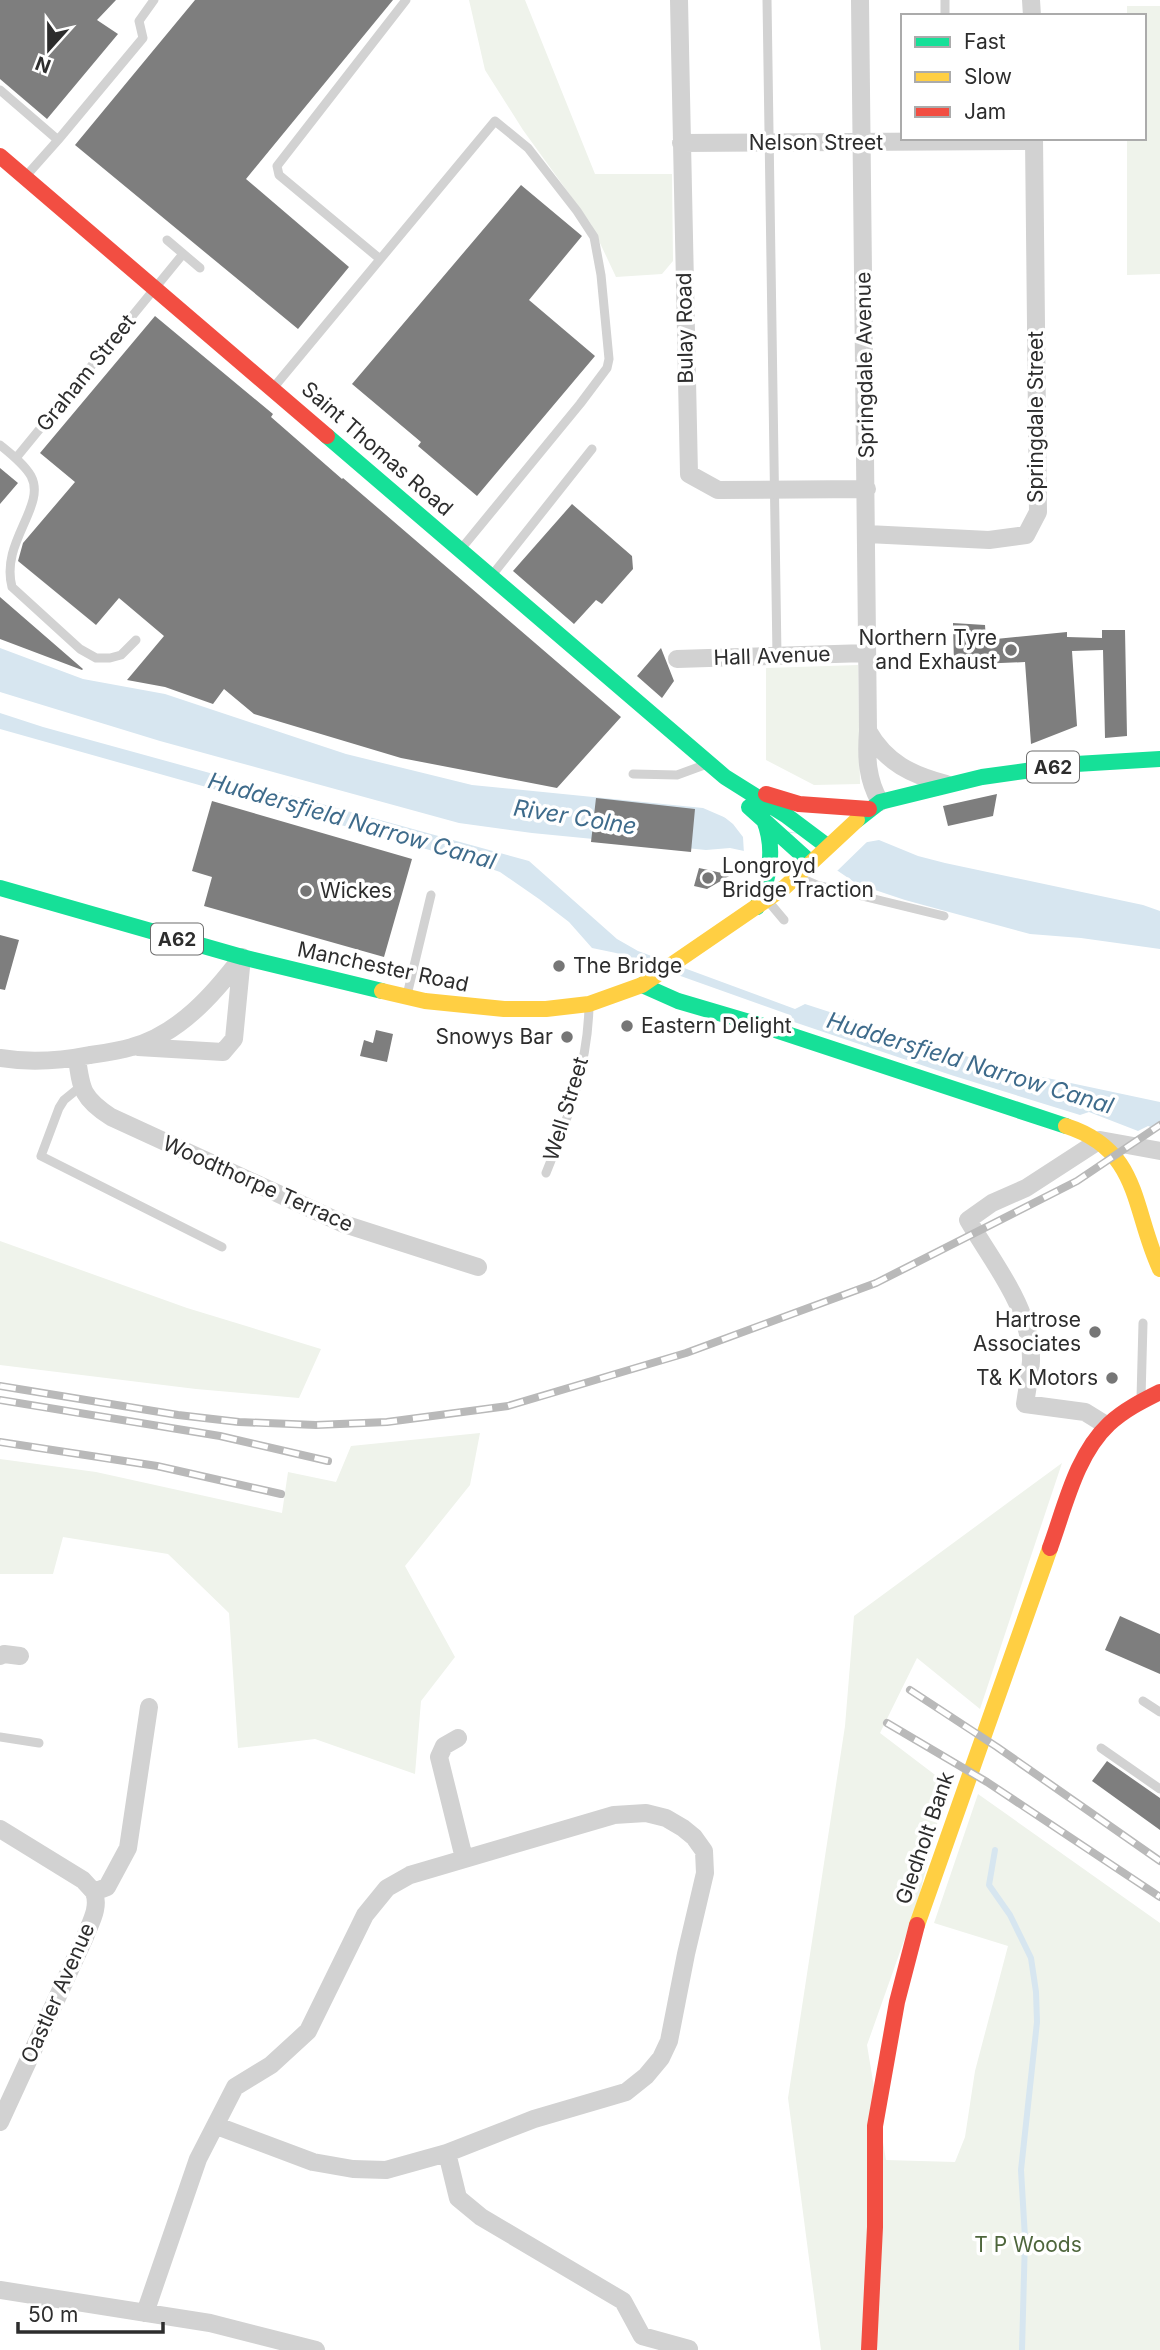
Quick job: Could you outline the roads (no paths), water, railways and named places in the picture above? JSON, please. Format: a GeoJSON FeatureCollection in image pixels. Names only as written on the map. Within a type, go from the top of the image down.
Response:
{"type":"FeatureCollection","features":[{"type":"Feature","properties":{"kind":"main road","name":"Saint Thomas Road"},"geometry":{"type":"LineString","coordinates":[[0,156],[724,777],[827,846]]}},
{"type":"Feature","properties":{"kind":"main road","name":"Manchester Road"},"geometry":{"type":"LineString","coordinates":[[0,888],[242,957],[407,997],[463,1006],[546,1009],[589,1004],[647,982],[762,903],[874,806],[948,784],[1076,764],[1160,759]]}},
{"type":"Feature","properties":{"kind":"main road","name":"Saint Thomas Road"},"geometry":{"type":"LineString","coordinates":[[724,777],[733,793],[764,820],[802,870]]}},
{"type":"Feature","properties":{"kind":"main road"},"geometry":{"type":"LineString","coordinates":[[742,788],[799,804],[874,806]]}},
{"type":"Feature","properties":{"kind":"main road"},"geometry":{"type":"LineString","coordinates":[[762,903],[770,865],[770,832],[764,820]]}},
{"type":"Feature","properties":{"kind":"main road"},"geometry":{"type":"LineString","coordinates":[[647,982],[678,1002],[763,1026],[1079,1130],[1101,1140],[1121,1160],[1134,1188],[1146,1238],[1160,1269]]}},
{"type":"Feature","properties":{"kind":"main road","name":"Gledholt Bank"},"geometry":{"type":"LineString","coordinates":[[869,2350],[875,2227],[875,2126],[897,2002],[920,1915],[1075,1478],[1089,1447],[1106,1425],[1160,1392]]}},
{"type":"Feature","properties":{"kind":"street","name":"Bulay Road"},"geometry":{"type":"LineString","coordinates":[[680,0],[689,474],[718,490],[867,489]]}},
{"type":"Feature","properties":{"kind":"street","name":"Springdale Avenue"},"geometry":{"type":"LineString","coordinates":[[860,0],[867,489],[866,753],[874,806]]}},
{"type":"Feature","properties":{"kind":"street","name":"Nelson Street"},"geometry":{"type":"LineString","coordinates":[[681,143],[1034,140]]}},
{"type":"Feature","properties":{"kind":"street","name":"Springdale Street"},"geometry":{"type":"LineString","coordinates":[[867,534],[989,540],[1026,535],[1038,512],[1034,140]]}},
{"type":"Feature","properties":{"kind":"street","name":"Hall Avenue"},"geometry":{"type":"LineString","coordinates":[[677,659],[866,653]]}},
{"type":"Feature","properties":{"kind":"street"},"geometry":{"type":"LineString","coordinates":[[868,731],[877,748],[895,762],[915,774],[948,784]]}},
{"type":"Feature","properties":{"kind":"street"},"geometry":{"type":"LineString","coordinates":[[0,1058],[26,1062],[77,1058],[134,1047],[161,1035],[198,1007],[216,991],[242,957]]}},
{"type":"Feature","properties":{"kind":"street"},"geometry":{"type":"LineString","coordinates":[[134,1047],[223,1052],[234,1039],[242,957]]}},
{"type":"Feature","properties":{"kind":"street"},"geometry":{"type":"LineString","coordinates":[[77,1058],[80,1087]]}},
{"type":"Feature","properties":{"kind":"street","name":"Woodthorpe Terrace"},"geometry":{"type":"LineString","coordinates":[[80,1087],[95,1107],[111,1117],[293,1202],[356,1229],[478,1267]]}},
{"type":"Feature","properties":{"kind":"street"},"geometry":{"type":"LineString","coordinates":[[1106,1425],[1085,1412],[1025,1404],[1031,1360],[1026,1328],[1020,1310],[968,1220],[992,1203],[1026,1188],[1101,1140],[1160,1151]]}},
{"type":"Feature","properties":{"kind":"street"},"geometry":{"type":"LineString","coordinates":[[0,1656],[20,1656]]}},
{"type":"Feature","properties":{"kind":"street"},"geometry":{"type":"LineString","coordinates":[[0,1829],[83,1880],[94,1892],[107,1887],[128,1848],[149,1707]]}},
{"type":"Feature","properties":{"kind":"street"},"geometry":{"type":"LineString","coordinates":[[458,1738],[444,1746],[439,1757],[464,1858]]}},
{"type":"Feature","properties":{"kind":"street"},"geometry":{"type":"LineString","coordinates":[[145,2313],[198,2160],[235,2087],[271,2065],[308,2031],[365,1915],[387,1888],[410,1875],[614,1815],[646,1813],[666,1818],[694,1837],[704,1851],[705,1873],[669,2041],[661,2058],[646,2076],[626,2092],[534,2119],[447,2154],[386,2170],[353,2169],[313,2162],[217,2126]]}},
{"type":"Feature","properties":{"kind":"street","name":"Oastler Avenue"},"geometry":{"type":"LineString","coordinates":[[0,2122],[4,2102],[85,1937],[96,1909],[97,1899],[94,1892]]}},
{"type":"Feature","properties":{"kind":"street"},"geometry":{"type":"LineString","coordinates":[[447,2154],[458,2198],[481,2217],[623,2301],[642,2336],[689,2349]]}},
{"type":"Feature","properties":{"kind":"street"},"geometry":{"type":"LineString","coordinates":[[0,2290],[211,2323],[316,2350]]}},
{"type":"Feature","properties":{"kind":"lane"},"geometry":{"type":"LineString","coordinates":[[24,177],[143,38],[139,20],[154,0]]}},
{"type":"Feature","properties":{"kind":"lane"},"geometry":{"type":"LineString","coordinates":[[380,260],[279,175],[277,166],[406,0]]}},
{"type":"Feature","properties":{"kind":"lane"},"geometry":{"type":"LineString","coordinates":[[767,0],[777,656]]}},
{"type":"Feature","properties":{"kind":"lane"},"geometry":{"type":"LineString","coordinates":[[0,90],[58,140]]}},
{"type":"Feature","properties":{"kind":"lane"},"geometry":{"type":"LineString","coordinates":[[273,388],[495,121],[528,148],[594,237],[601,275],[609,359],[607,368],[461,549]]}},
{"type":"Feature","properties":{"kind":"lane"},"geometry":{"type":"LineString","coordinates":[[166,240],[200,268]]}},
{"type":"Feature","properties":{"kind":"lane","name":"Graham Street"},"geometry":{"type":"LineString","coordinates":[[16,458],[183,254]]}},
{"type":"Feature","properties":{"kind":"lane"},"geometry":{"type":"LineString","coordinates":[[0,445],[16,458],[32,478],[33,491],[6,541],[1,562],[5,577],[12,587],[80,649],[96,658],[110,658],[121,654],[136,640]]}},
{"type":"Feature","properties":{"kind":"lane"},"geometry":{"type":"LineString","coordinates":[[492,576],[592,449]]}},
{"type":"Feature","properties":{"kind":"lane"},"geometry":{"type":"LineString","coordinates":[[634,774],[677,775],[709,763]]}},
{"type":"Feature","properties":{"kind":"lane"},"geometry":{"type":"LineString","coordinates":[[802,870],[817,884],[944,916]]}},
{"type":"Feature","properties":{"kind":"lane"},"geometry":{"type":"LineString","coordinates":[[407,997],[431,895]]}},
{"type":"Feature","properties":{"kind":"lane"},"geometry":{"type":"LineString","coordinates":[[762,903],[783,920]]}},
{"type":"Feature","properties":{"kind":"lane","name":"Well Street"},"geometry":{"type":"LineString","coordinates":[[546,1172],[582,1072],[589,1029],[589,1004]]}},
{"type":"Feature","properties":{"kind":"lane"},"geometry":{"type":"LineString","coordinates":[[80,1087],[64,1100],[59,1108],[41,1156],[222,1247]]}},
{"type":"Feature","properties":{"kind":"lane"},"geometry":{"type":"LineString","coordinates":[[1141,1402],[1143,1323]]}},
{"type":"Feature","properties":{"kind":"lane"},"geometry":{"type":"LineString","coordinates":[[1143,1701],[1160,1712]]}},
{"type":"Feature","properties":{"kind":"lane"},"geometry":{"type":"LineString","coordinates":[[0,1737],[39,1743]]}},
{"type":"Feature","properties":{"kind":"lane"},"geometry":{"type":"LineString","coordinates":[[1101,1748],[1160,1789]]}},
{"type":"Feature","properties":{"kind":"water","name":"River Colne"},"geometry":{"type":"Polygon","coordinates":[[[0,648],[83,679],[165,694],[346,754],[472,785],[703,808],[740,824],[862,843],[879,840],[918,856],[945,863],[1143,905],[1160,911],[1160,949],[1030,934],[905,900],[857,884],[838,871],[730,848],[706,850],[459,823],[160,741],[0,692],[0,648]]]}},
{"type":"Feature","properties":{"kind":"water","name":"Huddersfield Narrow Canal"},"geometry":{"type":"Polygon","coordinates":[[[0,713],[529,861],[617,939],[638,951],[795,1009],[805,1004],[1033,1075],[1160,1102],[1160,1130],[1148,1126],[1138,1131],[1089,1112],[1080,1115],[794,1022],[790,1015],[616,953],[592,948],[569,922],[500,872],[0,729],[0,713]]]}},
{"type":"Feature","properties":{"kind":"waterway"},"geometry":{"type":"LineString","coordinates":[[995,1850],[989,1885],[1010,1915],[1031,1958],[1036,1992],[1037,2022],[1021,2170],[1025,2238],[1022,2350]]}},
{"type":"Feature","properties":{"kind":"railway"},"geometry":{"type":"LineString","coordinates":[[0,1386],[178,1415],[239,1422],[316,1425],[387,1422],[508,1406],[686,1353],[876,1283],[1077,1181],[1160,1125]]}},
{"type":"Feature","properties":{"kind":"railway"},"geometry":{"type":"LineString","coordinates":[[0,1400],[220,1436],[328,1461]]}},
{"type":"Feature","properties":{"kind":"railway"},"geometry":{"type":"LineString","coordinates":[[0,1442],[157,1466],[281,1494]]}},
{"type":"Feature","properties":{"kind":"railway"},"geometry":{"type":"LineString","coordinates":[[910,1690],[1160,1861]]}},
{"type":"Feature","properties":{"kind":"railway"},"geometry":{"type":"LineString","coordinates":[[887,1723],[987,1782],[1160,1897]]}},
{"type":"Feature","properties":{"kind":"place","name":"Northern Tyre and Exhaust"},"geometry":{"type":"Point","coordinates":[1011,650]}},
{"type":"Feature","properties":{"kind":"place","name":"Longroyd Bridge Traction"},"geometry":{"type":"Point","coordinates":[708,878]}},
{"type":"Feature","properties":{"kind":"place","name":"Wickes"},"geometry":{"type":"Point","coordinates":[306,891]}},
{"type":"Feature","properties":{"kind":"place","name":"The Bridge"},"geometry":{"type":"Point","coordinates":[559,966]}},
{"type":"Feature","properties":{"kind":"place","name":"Eastern Delight"},"geometry":{"type":"Point","coordinates":[627,1026]}},
{"type":"Feature","properties":{"kind":"place","name":"Snowys Bar"},"geometry":{"type":"Point","coordinates":[567,1037]}},
{"type":"Feature","properties":{"kind":"place","name":"Hartrose Associates"},"geometry":{"type":"Point","coordinates":[1095,1332]}},
{"type":"Feature","properties":{"kind":"place","name":"T& K Motors"},"geometry":{"type":"Point","coordinates":[1112,1378]}},
{"type":"Feature","properties":{"kind":"park label","name":"T P Woods"},"geometry":{"type":"Point","coordinates":[1028,2245]}}]}
